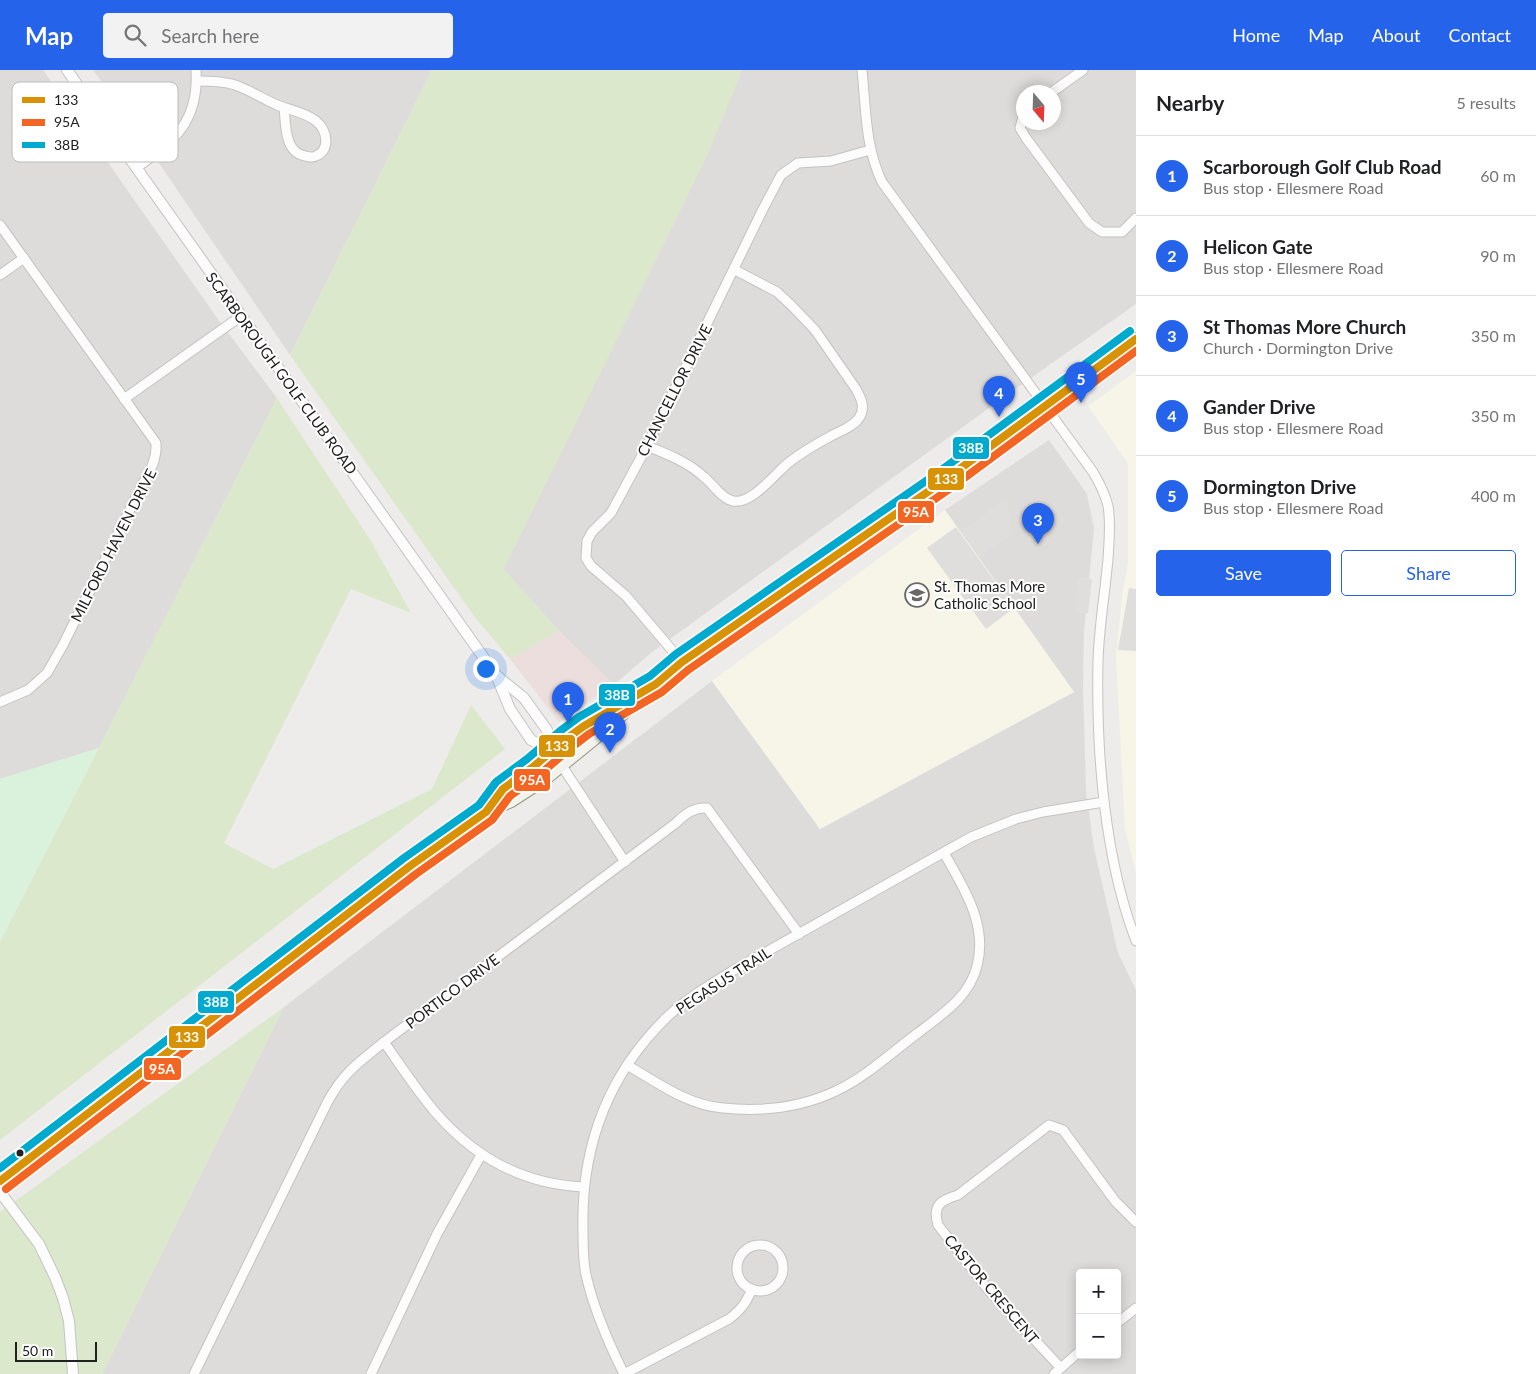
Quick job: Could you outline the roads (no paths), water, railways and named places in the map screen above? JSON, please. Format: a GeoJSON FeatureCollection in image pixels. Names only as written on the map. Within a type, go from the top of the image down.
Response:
{"type":"FeatureCollection","features":[{"type":"Feature","properties":{"kind":"main road"},"geometry":{"type":"LineString","coordinates":[[0,1181],[410,866],[486,812],[511,801],[546,779],[682,662],[942,482],[1136,340]]}},
{"type":"Feature","properties":{"kind":"main road"},"geometry":{"type":"LineString","coordinates":[[486,812],[503,789],[584,726],[656,684]]}},
{"type":"Feature","properties":{"kind":"street","name":"SCARBOROUGH GOLF CLUB ROAD"},"geometry":{"type":"LineString","coordinates":[[67,70],[75,82]]}},
{"type":"Feature","properties":{"kind":"street"},"geometry":{"type":"LineString","coordinates":[[178,134],[192,109],[196,97],[196,70]]}},
{"type":"Feature","properties":{"kind":"street"},"geometry":{"type":"LineString","coordinates":[[862,70],[870,150],[876,170],[886,190],[1093,472],[1107,505],[1110,539],[1098,662],[1104,802],[1114,860],[1127,917],[1136,941]]}},
{"type":"Feature","properties":{"kind":"street"},"geometry":{"type":"LineString","coordinates":[[1061,86],[1083,70]]}},
{"type":"Feature","properties":{"kind":"street"},"geometry":{"type":"LineString","coordinates":[[197,81],[234,84],[284,108],[315,120],[323,129],[326,142],[324,150],[318,156],[311,158],[296,154],[292,150],[286,130],[284,108]]}},
{"type":"Feature","properties":{"kind":"street"},"geometry":{"type":"LineString","coordinates":[[1021,130],[1088,223],[1102,232],[1122,232],[1136,218]]}},
{"type":"Feature","properties":{"kind":"street","name":"CHANCELLOR DRIVE"},"geometry":{"type":"LineString","coordinates":[[682,662],[626,596],[590,566],[586,558],[587,541],[592,532],[611,513],[647,446],[781,175],[798,163],[832,161],[870,150]]}},
{"type":"Feature","properties":{"kind":"street","name":"SCARBOROUGH GOLF CLUB ROAD"},"geometry":{"type":"LineString","coordinates":[[132,162],[496,675],[510,710],[531,740],[551,751],[562,766]]}},
{"type":"Feature","properties":{"kind":"street"},"geometry":{"type":"LineString","coordinates":[[136,168],[144,162]]}},
{"type":"Feature","properties":{"kind":"street","name":"MILFORD HAVEN DRIVE"},"geometry":{"type":"LineString","coordinates":[[0,225],[156,443],[156,459],[63,645],[47,673],[28,690],[0,702]]}},
{"type":"Feature","properties":{"kind":"street"},"geometry":{"type":"LineString","coordinates":[[0,275],[24,258]]}},
{"type":"Feature","properties":{"kind":"street"},"geometry":{"type":"LineString","coordinates":[[647,446],[685,463],[703,475],[726,498],[734,502],[743,501],[752,496],[790,462],[819,442],[855,423],[860,417],[863,410],[861,399],[856,389],[815,330],[778,292],[734,270]]}},
{"type":"Feature","properties":{"kind":"street"},"geometry":{"type":"LineString","coordinates":[[124,399],[241,316]]}},
{"type":"Feature","properties":{"kind":"street","name":"SCARBOROUGH GOLF CLUB ROAD"},"geometry":{"type":"LineString","coordinates":[[496,675],[524,698],[549,733],[551,751]]}},
{"type":"Feature","properties":{"kind":"street"},"geometry":{"type":"LineString","coordinates":[[562,766],[625,862]]}},
{"type":"Feature","properties":{"kind":"street","name":"PEGASUS TRAIL"},"geometry":{"type":"LineString","coordinates":[[624,1374],[607,1340],[593,1304],[585,1273],[583,1186],[590,1150],[616,1083],[644,1042],[667,1017],[701,991],[734,970],[971,837],[1043,812],[1104,802]]}},
{"type":"Feature","properties":{"kind":"street","name":"PORTICO DRIVE"},"geometry":{"type":"LineString","coordinates":[[194,1374],[337,1085],[346,1073],[384,1042],[625,862],[684,815],[699,808],[707,808],[799,934]]}},
{"type":"Feature","properties":{"kind":"street"},"geometry":{"type":"LineString","coordinates":[[627,1066],[676,1095],[722,1108],[774,1109],[838,1090],[858,1078],[954,1006],[967,989],[977,967],[980,944],[977,921],[971,902],[944,853]]}},
{"type":"Feature","properties":{"kind":"street"},"geometry":{"type":"LineString","coordinates":[[384,1042],[435,1112],[456,1135],[481,1155],[522,1175],[564,1186],[583,1186]]}},
{"type":"Feature","properties":{"kind":"street","name":"CASTOR CRESCENT"},"geometry":{"type":"LineString","coordinates":[[1057,1371],[990,1292],[938,1225],[937,1206],[944,1199],[958,1195],[1049,1125],[1063,1130],[1115,1201],[1136,1222]]}},
{"type":"Feature","properties":{"kind":"street"},"geometry":{"type":"LineString","coordinates":[[370,1374],[438,1234],[481,1155]]}},
{"type":"Feature","properties":{"kind":"street"},"geometry":{"type":"LineString","coordinates":[[0,1192],[39,1244],[56,1277],[69,1320],[73,1374]]}},
{"type":"Feature","properties":{"kind":"street"},"geometry":{"type":"LineString","coordinates":[[768,1246],[775,1250],[780,1257],[782,1272],[774,1285],[767,1289],[752,1289],[741,1280],[737,1266],[739,1259],[748,1248],[768,1246]]}},
{"type":"Feature","properties":{"kind":"street"},"geometry":{"type":"LineString","coordinates":[[624,1374],[729,1319],[740,1311],[752,1289]]}},
{"type":"Feature","properties":{"kind":"street"},"geometry":{"type":"LineString","coordinates":[[1121,1320],[1136,1308]]}},
{"type":"Feature","properties":{"kind":"street"},"geometry":{"type":"LineString","coordinates":[[1057,1371],[1076,1355]]}},
{"type":"Feature","properties":{"kind":"place","name":"Dormington Drive"},"geometry":{"type":"Point","coordinates":[1081,403]}},
{"type":"Feature","properties":{"kind":"place","name":"Gander Drive"},"geometry":{"type":"Point","coordinates":[999,417]}},
{"type":"Feature","properties":{"kind":"place","name":"St Thomas More Church"},"geometry":{"type":"Point","coordinates":[1038,544]}},
{"type":"Feature","properties":{"kind":"place","name":"St. Thomas More Catholic School"},"geometry":{"type":"Point","coordinates":[917,595]}},
{"type":"Feature","properties":{"kind":"place","name":"Scarborough Golf Club Road"},"geometry":{"type":"Point","coordinates":[568,723]}},
{"type":"Feature","properties":{"kind":"place","name":"Helicon Gate"},"geometry":{"type":"Point","coordinates":[610,753]}}]}
